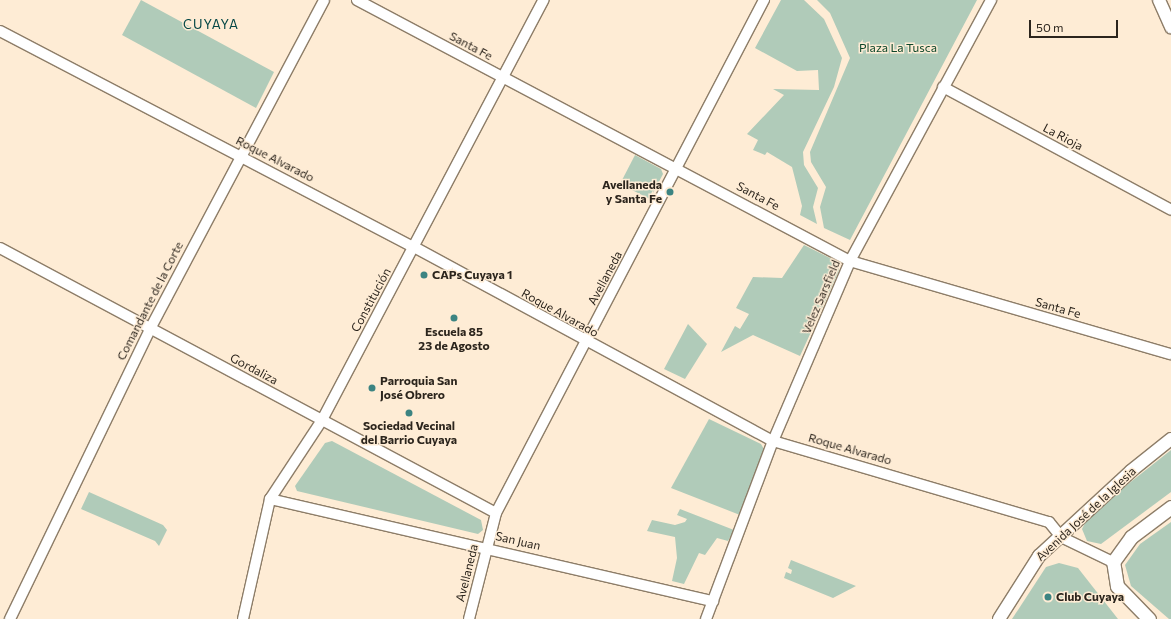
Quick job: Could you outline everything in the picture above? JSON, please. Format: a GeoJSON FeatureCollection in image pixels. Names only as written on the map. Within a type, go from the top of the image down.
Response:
{"type":"FeatureCollection","features":[{"type":"Feature","properties":{"kind":"main road"},"geometry":{"type":"LineString","coordinates":[[1149,619],[1116,586],[1113,562],[1131,537],[1171,507]]}},
{"type":"Feature","properties":{"kind":"street","name":"Comandante de la Corte"},"geometry":{"type":"LineString","coordinates":[[10,619],[150,329],[239,156],[324,0]]}},
{"type":"Feature","properties":{"kind":"street","name":"Santa Fe"},"geometry":{"type":"LineString","coordinates":[[357,0],[850,260],[1171,354]]}},
{"type":"Feature","properties":{"kind":"street","name":"Constitución"},"geometry":{"type":"LineString","coordinates":[[243,619],[270,499],[322,420],[414,247],[500,76],[543,0]]}},
{"type":"Feature","properties":{"kind":"street","name":"Avellaneda"},"geometry":{"type":"LineString","coordinates":[[469,619],[496,513],[678,168],[764,0]]}},
{"type":"Feature","properties":{"kind":"street","name":"Velez Sarsfield"},"geometry":{"type":"LineString","coordinates":[[706,619],[773,440],[850,260],[991,0]]}},
{"type":"Feature","properties":{"kind":"street"},"geometry":{"type":"LineString","coordinates":[[1159,0],[1171,27]]}},
{"type":"Feature","properties":{"kind":"street","name":"Roque Alvarado"},"geometry":{"type":"LineString","coordinates":[[0,31],[414,247],[586,342],[773,440],[1049,522],[1061,537]]}},
{"type":"Feature","properties":{"kind":"street","name":"La Rioja"},"geometry":{"type":"LineString","coordinates":[[943,86],[1171,210]]}},
{"type":"Feature","properties":{"kind":"street","name":"Gordaliza"},"geometry":{"type":"LineString","coordinates":[[0,248],[496,513]]}},
{"type":"Feature","properties":{"kind":"street","name":"Avenida José de la Iglesia"},"geometry":{"type":"LineString","coordinates":[[999,619],[1035,561],[1131,471],[1171,439]]}},
{"type":"Feature","properties":{"kind":"street","name":"San Juan"},"geometry":{"type":"LineString","coordinates":[[270,499],[487,547],[713,601]]}},
{"type":"Feature","properties":{"kind":"street"},"geometry":{"type":"LineString","coordinates":[[1061,537],[1113,562]]}},
{"type":"Feature","properties":{"kind":"green space"},"geometry":{"type":"Polygon","coordinates":[[[141,0],[274,72],[256,108],[122,35],[141,0]]]}},
{"type":"Feature","properties":{"kind":"green space"},"geometry":{"type":"Polygon","coordinates":[[[781,0],[804,0],[824,19],[842,58],[834,87],[803,152],[804,165],[818,188],[813,207],[817,224],[800,215],[802,206],[792,167],[767,152],[765,155],[753,150],[758,140],[747,134],[784,95],[773,89],[819,90],[818,70],[797,71],[755,48],[781,0]]]}},
{"type":"Feature","properties":{"kind":"green space","name":"Plaza La Tusca"},"geometry":{"type":"Polygon","coordinates":[[[817,0],[977,0],[850,240],[824,228],[820,207],[826,187],[811,162],[810,152],[850,58],[830,13],[817,0]]]}},
{"type":"Feature","properties":{"kind":"green space"},"geometry":{"type":"Polygon","coordinates":[[[635,155],[661,169],[663,174],[650,199],[620,184],[635,155]]]}},
{"type":"Feature","properties":{"kind":"green space"},"geometry":{"type":"Polygon","coordinates":[[[804,245],[838,262],[839,271],[800,356],[753,335],[721,352],[735,326],[740,329],[749,314],[736,308],[753,277],[782,278],[804,245]]]}},
{"type":"Feature","properties":{"kind":"green space"},"geometry":{"type":"Polygon","coordinates":[[[688,324],[707,344],[685,379],[664,369],[688,324]]]}},
{"type":"Feature","properties":{"kind":"green space"},"geometry":{"type":"Polygon","coordinates":[[[709,419],[761,444],[765,451],[740,515],[671,488],[709,419]]]}},
{"type":"Feature","properties":{"kind":"green space"},"geometry":{"type":"Polygon","coordinates":[[[332,441],[481,520],[483,530],[478,534],[297,491],[295,486],[325,443],[332,441]]]}},
{"type":"Feature","properties":{"kind":"green space"},"geometry":{"type":"Polygon","coordinates":[[[1171,450],[1171,492],[1101,544],[1087,541],[1082,529],[1089,515],[1171,450]]]}},
{"type":"Feature","properties":{"kind":"green space"},"geometry":{"type":"Polygon","coordinates":[[[89,492],[163,525],[167,530],[159,546],[155,541],[81,509],[89,492]]]}},
{"type":"Feature","properties":{"kind":"green space"},"geometry":{"type":"Polygon","coordinates":[[[680,509],[734,530],[728,541],[717,538],[705,555],[699,553],[684,584],[672,581],[677,558],[675,537],[647,531],[652,520],[675,525],[685,522],[687,519],[677,515],[680,509]]]}},
{"type":"Feature","properties":{"kind":"green space"},"geometry":{"type":"Polygon","coordinates":[[[1171,522],[1171,619],[1169,619],[1131,586],[1125,565],[1140,544],[1171,522]]]}},
{"type":"Feature","properties":{"kind":"green space"},"geometry":{"type":"Polygon","coordinates":[[[791,560],[856,586],[833,598],[784,578],[786,572],[791,574],[792,570],[788,568],[791,560]]]}},
{"type":"Feature","properties":{"kind":"green space"},"geometry":{"type":"Polygon","coordinates":[[[1059,563],[1078,568],[1118,619],[1012,619],[1046,567],[1059,563]]]}},
{"type":"Feature","properties":{"kind":"place","name":"Avellaneda y Santa Fe"},"geometry":{"type":"Point","coordinates":[670,192]}},
{"type":"Feature","properties":{"kind":"place","name":"CAPs Cuyaya 1"},"geometry":{"type":"Point","coordinates":[424,275]}},
{"type":"Feature","properties":{"kind":"place","name":"Escuela 85 23 de Agosto"},"geometry":{"type":"Point","coordinates":[454,318]}},
{"type":"Feature","properties":{"kind":"place","name":"Parroquia San José Obrero"},"geometry":{"type":"Point","coordinates":[372,388]}},
{"type":"Feature","properties":{"kind":"place","name":"Sociedad Vecinal del Barrio Cuyaya"},"geometry":{"type":"Point","coordinates":[409,413]}},
{"type":"Feature","properties":{"kind":"place","name":"Club Cuyaya"},"geometry":{"type":"Point","coordinates":[1048,597]}},
{"type":"Feature","properties":{"kind":"district","name":"CUYAYA"},"geometry":{"type":"Point","coordinates":[211,24]}}]}
